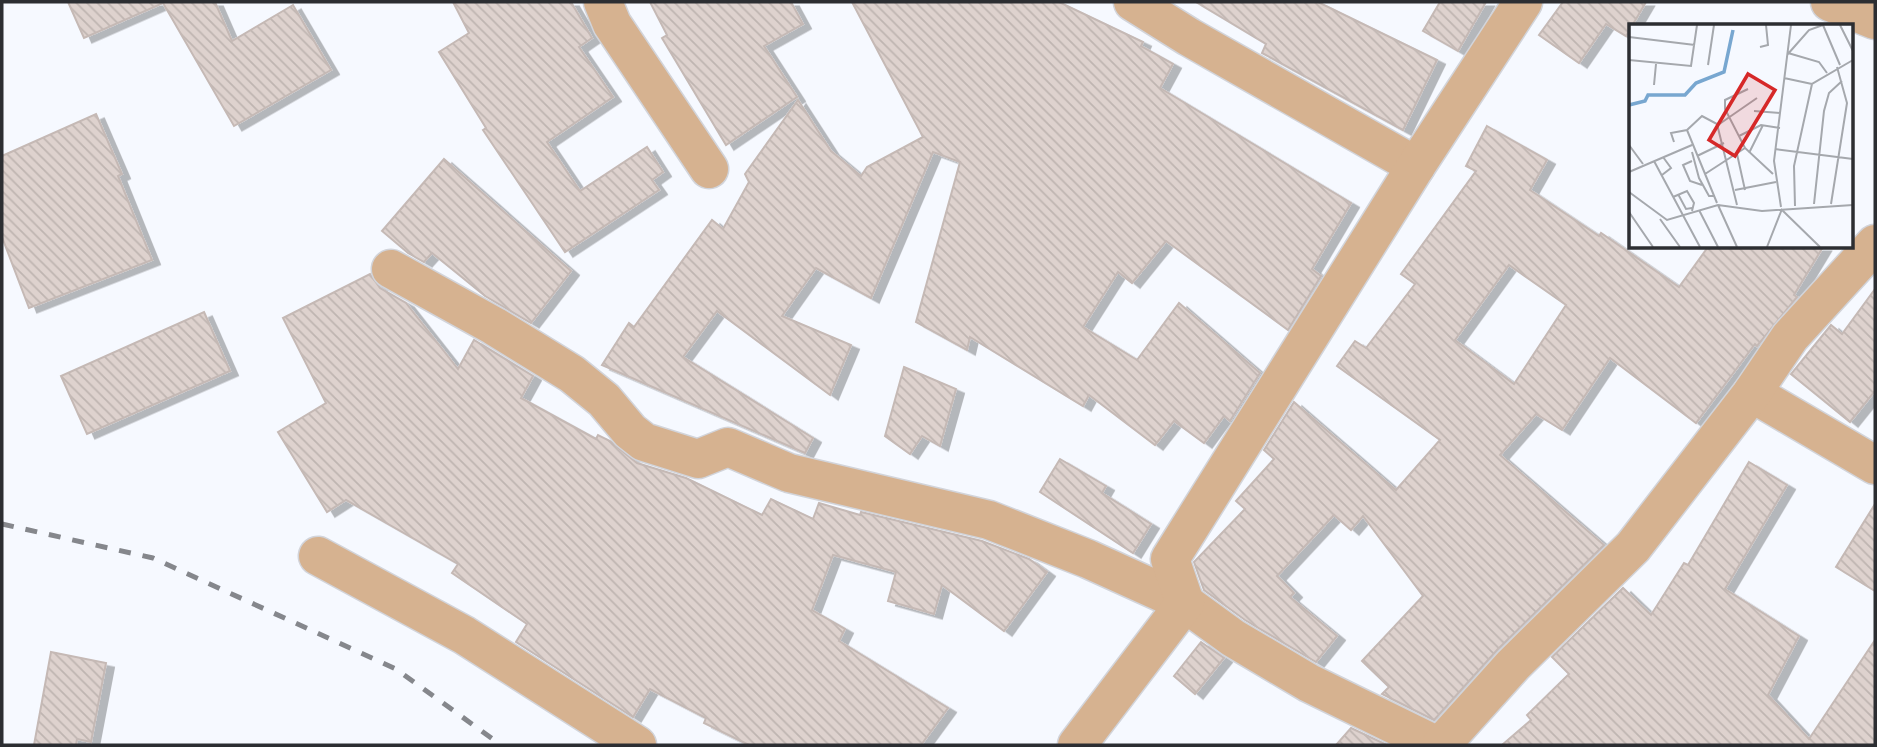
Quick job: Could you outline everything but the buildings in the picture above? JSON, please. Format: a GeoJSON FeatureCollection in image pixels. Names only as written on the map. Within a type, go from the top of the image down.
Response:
{"type":"FeatureCollection","features":[{"type":"Feature","properties":{"kind":"street"},"geometry":{"type":"LineString","coordinates":[[603,2],[612,24],[709,169]]}},
{"type":"Feature","properties":{"kind":"street"},"geometry":{"type":"LineString","coordinates":[[1133,2],[1189,37],[1416,166]]}},
{"type":"Feature","properties":{"kind":"street"},"geometry":{"type":"LineString","coordinates":[[1185,603],[1170,559],[1416,166],[1523,2]]}},
{"type":"Feature","properties":{"kind":"street"},"geometry":{"type":"LineString","coordinates":[[1830,2],[1875,20]]}},
{"type":"Feature","properties":{"kind":"street"},"geometry":{"type":"LineString","coordinates":[[391,268],[572,374],[604,400],[630,432],[644,442],[698,459],[728,447],[789,473],[989,520],[1185,603],[1233,638],[1309,683],[1438,745],[1513,665],[1633,547],[1752,393],[1790,337],[1875,244]]}},
{"type":"Feature","properties":{"kind":"street"},"geometry":{"type":"LineString","coordinates":[[1752,393],[1875,465]]}},
{"type":"Feature","properties":{"kind":"street"},"geometry":{"type":"LineString","coordinates":[[318,556],[464,635],[637,745]]}},
{"type":"Feature","properties":{"kind":"street"},"geometry":{"type":"LineString","coordinates":[[1077,745],[1185,603]]}},
{"type":"Feature","properties":{"kind":"railway"},"geometry":{"type":"LineString","coordinates":[[2,524],[153,558],[396,669],[501,745]]}}]}
